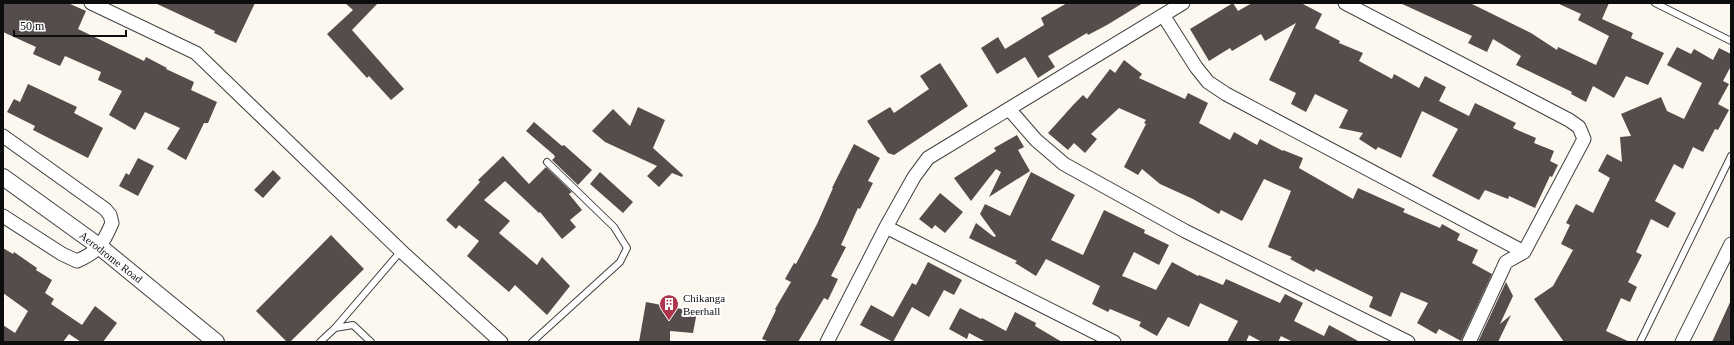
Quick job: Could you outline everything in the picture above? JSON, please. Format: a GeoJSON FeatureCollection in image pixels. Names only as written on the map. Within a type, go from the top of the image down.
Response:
{"type":"FeatureCollection","features":[{"type":"Feature","properties":{"kind":"street"},"geometry":{"type":"LineString","coordinates":[[91,3],[196,53],[401,251],[501,342]]}},
{"type":"Feature","properties":{"kind":"street"},"geometry":{"type":"LineString","coordinates":[[827,342],[886,227],[914,177],[928,158],[1183,3]]}},
{"type":"Feature","properties":{"kind":"street"},"geometry":{"type":"LineString","coordinates":[[1345,3],[1569,120],[1579,128],[1584,139],[1524,252],[1506,262],[1469,342]]}},
{"type":"Feature","properties":{"kind":"street"},"geometry":{"type":"LineString","coordinates":[[1164,15],[1196,67],[1208,82],[1226,94],[1524,252]]}},
{"type":"Feature","properties":{"kind":"street"},"geometry":{"type":"LineString","coordinates":[[1010,109],[1036,140],[1064,164],[1186,231],[1408,342]]}},
{"type":"Feature","properties":{"kind":"street"},"geometry":{"type":"LineString","coordinates":[[3,136],[106,209],[110,215],[112,223],[100,247],[89,256],[77,261],[62,254],[3,216]]}},
{"type":"Feature","properties":{"kind":"street","name":"Aerodrome Road"},"geometry":{"type":"LineString","coordinates":[[3,178],[100,247],[216,342]]}},
{"type":"Feature","properties":{"kind":"street"},"geometry":{"type":"LineString","coordinates":[[886,227],[1114,342]]}},
{"type":"Feature","properties":{"kind":"street"},"geometry":{"type":"LineString","coordinates":[[1682,342],[1731,244]]}},
{"type":"Feature","properties":{"kind":"lane"},"geometry":{"type":"LineString","coordinates":[[1655,3],[1731,41]]}},
{"type":"Feature","properties":{"kind":"lane"},"geometry":{"type":"LineString","coordinates":[[1640,342],[1731,156]]}},
{"type":"Feature","properties":{"kind":"lane"},"geometry":{"type":"LineString","coordinates":[[532,342],[620,262],[627,248],[614,227],[547,162]]}},
{"type":"Feature","properties":{"kind":"lane"},"geometry":{"type":"LineString","coordinates":[[320,342],[335,328],[401,251]]}},
{"type":"Feature","properties":{"kind":"lane"},"geometry":{"type":"LineString","coordinates":[[335,328],[353,324],[371,342]]}},
{"type":"Feature","properties":{"kind":"building"},"geometry":{"type":"Polygon","coordinates":[[[3,3],[68,3],[86,11],[78,29],[144,61],[146,57],[167,68],[166,69],[194,82],[191,90],[217,102],[208,123],[204,123],[186,160],[167,149],[180,128],[145,112],[135,130],[109,115],[122,91],[98,80],[101,72],[65,56],[60,66],[33,54],[36,47],[3,32],[3,3]]]}},
{"type":"Feature","properties":{"kind":"building"},"geometry":{"type":"Polygon","coordinates":[[[155,3],[255,3],[236,43],[214,33],[215,31],[155,3]]]}},
{"type":"Feature","properties":{"kind":"building"},"geometry":{"type":"Polygon","coordinates":[[[345,3],[378,3],[352,30],[404,89],[391,100],[369,76],[367,78],[327,34],[353,10],[345,3]]]}},
{"type":"Feature","properties":{"kind":"building"},"geometry":{"type":"Polygon","coordinates":[[[1067,3],[1143,3],[1107,25],[1088,35],[1087,33],[1048,56],[1055,67],[1038,78],[1025,57],[997,74],[981,48],[998,37],[1005,49],[1044,25],[1041,18],[1067,3]]]}},
{"type":"Feature","properties":{"kind":"building"},"geometry":{"type":"Polygon","coordinates":[[[1233,3],[1238,11],[1252,3],[1301,3],[1322,14],[1315,28],[1340,41],[1339,43],[1363,53],[1359,61],[1392,79],[1394,74],[1419,88],[1425,76],[1446,87],[1439,101],[1469,116],[1475,103],[1516,123],[1513,128],[1536,138],[1534,143],[1554,151],[1550,161],[1558,165],[1552,177],[1550,176],[1535,208],[1509,196],[1508,199],[1485,190],[1479,200],[1432,176],[1458,129],[1422,111],[1401,158],[1378,147],[1376,150],[1359,139],[1363,133],[1339,128],[1348,110],[1315,94],[1306,112],[1291,104],[1296,93],[1269,80],[1296,23],[1265,41],[1261,34],[1232,51],[1230,48],[1209,61],[1190,29],[1233,3]]]}},
{"type":"Feature","properties":{"kind":"building"},"geometry":{"type":"Polygon","coordinates":[[[1400,3],[1470,3],[1531,33],[1557,50],[1558,47],[1596,65],[1609,36],[1578,20],[1581,14],[1557,3],[1609,3],[1602,19],[1633,33],[1631,38],[1664,53],[1648,85],[1626,76],[1614,98],[1593,86],[1586,102],[1571,94],[1572,92],[1516,65],[1521,56],[1493,39],[1487,52],[1468,43],[1472,36],[1400,3]]]}},
{"type":"Feature","properties":{"kind":"building"},"geometry":{"type":"Polygon","coordinates":[[[1677,47],[1691,54],[1694,49],[1713,60],[1719,48],[1731,54],[1731,66],[1723,81],[1729,84],[1718,104],[1729,110],[1718,130],[1715,129],[1703,152],[1693,147],[1683,169],[1674,164],[1655,201],[1676,213],[1668,228],[1651,219],[1636,252],[1642,255],[1628,282],[1637,287],[1630,302],[1621,298],[1606,331],[1630,342],[1564,342],[1534,299],[1553,286],[1573,250],[1561,244],[1570,225],[1566,223],[1576,204],[1593,213],[1610,178],[1598,171],[1607,154],[1622,162],[1620,137],[1631,136],[1621,114],[1661,97],[1667,111],[1684,119],[1702,83],[1667,65],[1677,47]]]}},
{"type":"Feature","properties":{"kind":"building"},"geometry":{"type":"Polygon","coordinates":[[[1124,60],[1142,74],[1139,78],[1185,99],[1188,93],[1208,103],[1199,123],[1230,140],[1234,132],[1257,145],[1260,139],[1283,151],[1303,158],[1299,168],[1353,199],[1358,188],[1405,209],[1403,212],[1440,228],[1442,224],[1460,234],[1457,240],[1478,250],[1472,263],[1492,274],[1461,341],[1439,329],[1436,334],[1417,323],[1428,303],[1401,292],[1391,317],[1369,307],[1373,297],[1316,269],[1314,272],[1290,259],[1292,257],[1268,247],[1291,191],[1264,179],[1242,221],[1221,210],[1219,214],[1193,199],[1160,184],[1142,169],[1138,175],[1124,167],[1146,124],[1144,123],[1146,120],[1119,108],[1091,134],[1097,139],[1085,153],[1074,143],[1068,150],[1048,133],[1083,95],[1087,99],[1110,69],[1115,73],[1124,60]]]}},
{"type":"Feature","properties":{"kind":"building"},"geometry":{"type":"Polygon","coordinates":[[[940,63],[968,106],[894,155],[888,153],[867,121],[890,107],[894,113],[929,89],[920,76],[940,63]]]}},
{"type":"Feature","properties":{"kind":"building"},"geometry":{"type":"Polygon","coordinates":[[[28,84],[77,107],[74,113],[103,128],[88,158],[33,130],[35,126],[7,112],[14,99],[20,102],[28,84]]]}},
{"type":"Feature","properties":{"kind":"building"},"geometry":{"type":"Polygon","coordinates":[[[638,107],[665,120],[653,148],[683,175],[682,177],[672,173],[659,187],[647,176],[657,166],[605,142],[592,131],[613,109],[630,126],[638,107]]]}},
{"type":"Feature","properties":{"kind":"building"},"geometry":{"type":"Polygon","coordinates":[[[534,122],[562,146],[564,145],[592,170],[578,185],[552,160],[555,157],[554,155],[526,131],[534,122]]]}},
{"type":"Feature","properties":{"kind":"building"},"geometry":{"type":"Polygon","coordinates":[[[1017,135],[1024,147],[1018,150],[1030,171],[989,197],[1001,172],[996,169],[971,201],[954,178],[996,151],[994,148],[1017,135]]]}},
{"type":"Feature","properties":{"kind":"building"},"geometry":{"type":"Polygon","coordinates":[[[854,144],[880,158],[868,181],[873,183],[860,209],[858,208],[841,245],[846,247],[831,276],[838,279],[828,300],[824,298],[798,342],[770,342],[762,339],[776,310],[775,309],[791,282],[785,279],[794,263],[796,264],[817,224],[832,188],[854,144]]]}},
{"type":"Feature","properties":{"kind":"building"},"geometry":{"type":"Polygon","coordinates":[[[503,156],[529,184],[546,167],[572,192],[569,194],[582,210],[570,220],[576,227],[562,239],[540,212],[539,213],[505,181],[484,200],[510,221],[499,233],[537,265],[542,257],[570,286],[547,315],[515,285],[509,292],[467,256],[479,241],[459,225],[456,229],[446,220],[480,182],[478,180],[503,156]]]}},
{"type":"Feature","properties":{"kind":"building"},"geometry":{"type":"Polygon","coordinates":[[[138,158],[154,166],[138,196],[119,186],[126,173],[129,175],[138,158]]]}},
{"type":"Feature","properties":{"kind":"building"},"geometry":{"type":"Polygon","coordinates":[[[273,170],[281,178],[263,198],[254,190],[273,170]]]}},
{"type":"Feature","properties":{"kind":"building"},"geometry":{"type":"Polygon","coordinates":[[[600,172],[633,202],[623,213],[590,184],[600,172]]]}},
{"type":"Feature","properties":{"kind":"building"},"geometry":{"type":"Polygon","coordinates":[[[1031,172],[1075,195],[1051,240],[1083,255],[1104,210],[1145,230],[1144,233],[1169,245],[1159,265],[1134,252],[1122,276],[1156,290],[1172,262],[1198,276],[1199,275],[1223,285],[1226,279],[1280,303],[1285,294],[1303,303],[1294,321],[1324,336],[1329,325],[1360,342],[1293,342],[1281,336],[1278,342],[1262,342],[1249,335],[1246,342],[1227,342],[1238,321],[1200,303],[1189,327],[1168,317],[1157,336],[1139,326],[1141,322],[1110,309],[1108,312],[1092,304],[1100,286],[1046,259],[1036,276],[1015,263],[1017,261],[969,238],[976,223],[994,237],[996,236],[980,214],[985,204],[1010,216],[1031,172]]]}},
{"type":"Feature","properties":{"kind":"building"},"geometry":{"type":"Polygon","coordinates":[[[940,193],[963,212],[945,233],[935,225],[932,229],[919,219],[940,193]]]}},
{"type":"Feature","properties":{"kind":"building"},"geometry":{"type":"Polygon","coordinates":[[[331,235],[364,269],[290,342],[287,342],[256,311],[331,235]]]}},
{"type":"Feature","properties":{"kind":"building"},"geometry":{"type":"Polygon","coordinates":[[[3,248],[13,254],[14,252],[37,268],[36,270],[52,280],[45,293],[54,299],[51,304],[82,325],[95,306],[117,323],[103,342],[81,342],[69,334],[63,342],[3,342],[3,325],[15,333],[28,311],[3,293],[3,248]]]}},
{"type":"Feature","properties":{"kind":"building"},"geometry":{"type":"Polygon","coordinates":[[[928,262],[962,280],[954,295],[944,290],[929,317],[912,307],[893,342],[860,325],[871,305],[893,317],[912,283],[916,285],[928,262]]]}},
{"type":"Feature","properties":{"kind":"building"},"geometry":{"type":"Polygon","coordinates":[[[1506,282],[1513,296],[1500,324],[1511,315],[1498,342],[1478,342],[1506,282]]]}},
{"type":"Feature","properties":{"kind":"building"},"geometry":{"type":"Polygon","coordinates":[[[1731,300],[1731,342],[1712,342],[1731,300]]]}},
{"type":"Feature","properties":{"kind":"building","name":"Chikanga Beerhall"},"geometry":{"type":"Polygon","coordinates":[[[646,302],[697,312],[693,333],[670,331],[670,342],[639,342],[646,302]]]}},
{"type":"Feature","properties":{"kind":"building"},"geometry":{"type":"Polygon","coordinates":[[[960,308],[1006,331],[1015,312],[1036,323],[1035,326],[1062,342],[986,342],[969,333],[967,339],[949,329],[960,308]]]}},
{"type":"Feature","properties":{"kind":"place","name":"Chikanga Beerhall"},"geometry":{"type":"Point","coordinates":[669,321]}}]}
